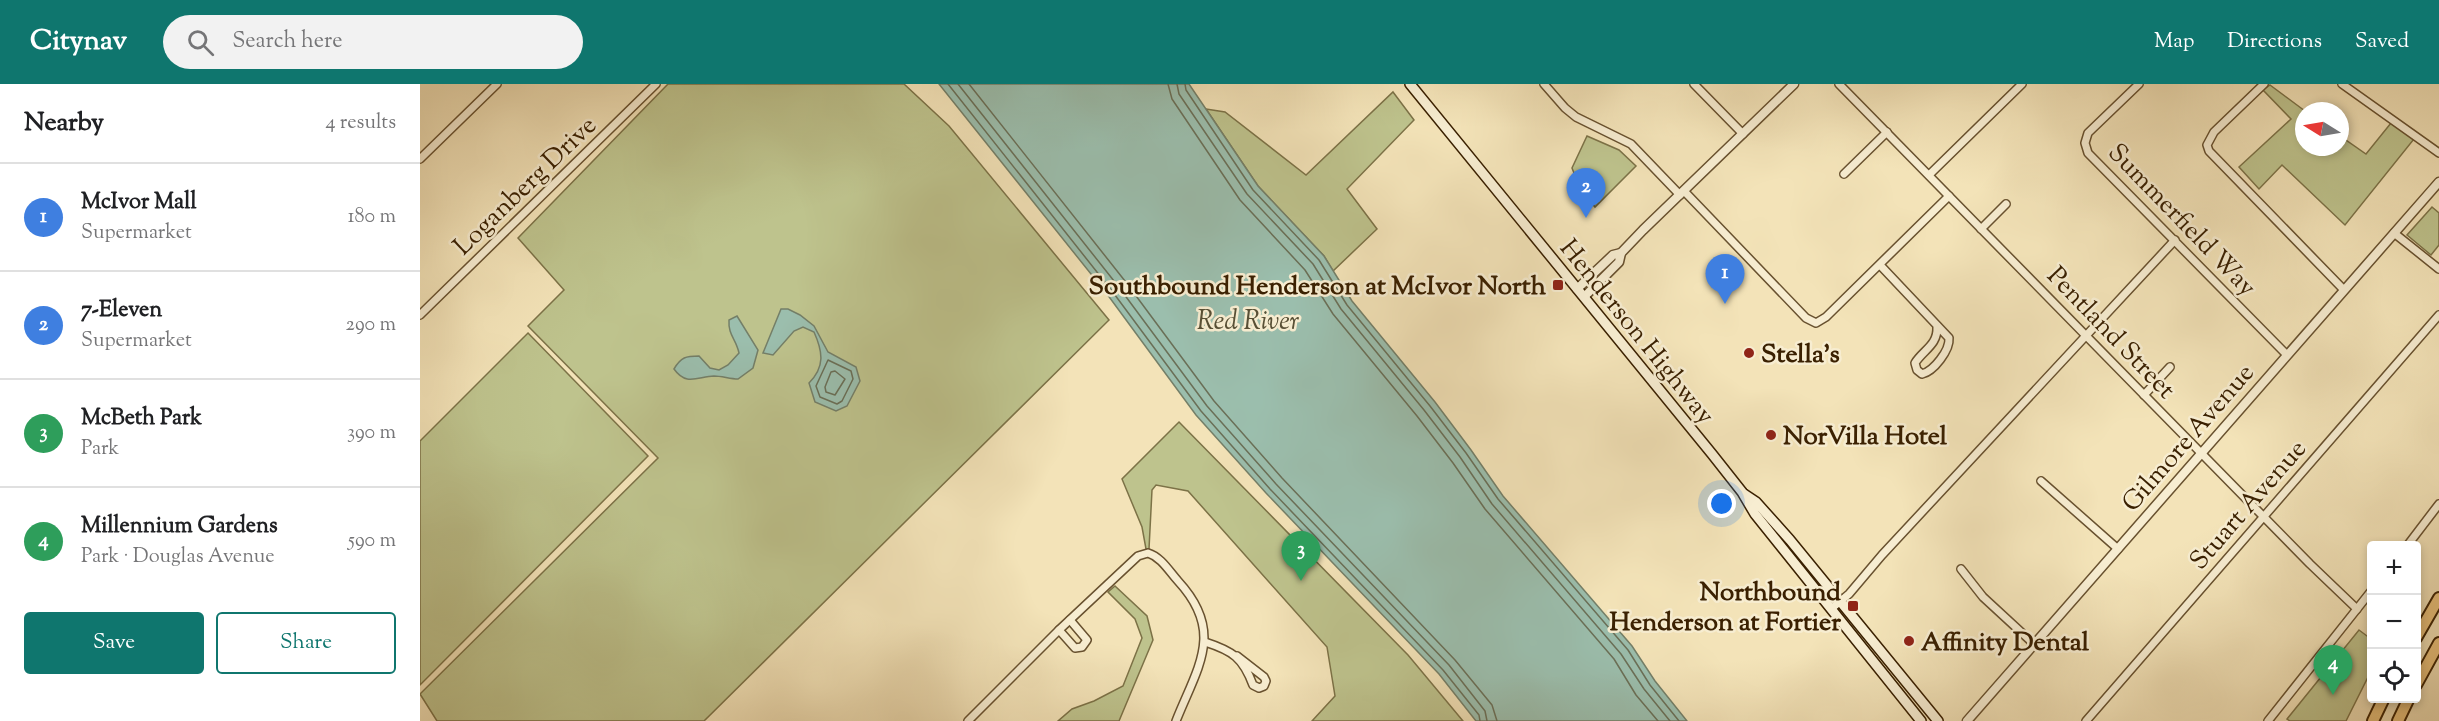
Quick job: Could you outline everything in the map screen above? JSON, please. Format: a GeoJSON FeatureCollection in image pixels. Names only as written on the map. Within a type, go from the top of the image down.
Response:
{"type":"FeatureCollection","features":[{"type":"Feature","properties":{"kind":"main road","name":"Henderson Highway"},"geometry":{"type":"LineString","coordinates":[[1410,84],[1742,492],[1755,514],[1921,721]]}},
{"type":"Feature","properties":{"kind":"main road","name":"Henderson Highway"},"geometry":{"type":"LineString","coordinates":[[1742,492],[1756,502],[1938,721]]}},
{"type":"Feature","properties":{"kind":"main road"},"geometry":{"type":"LineString","coordinates":[[2421,629],[2439,598]]}},
{"type":"Feature","properties":{"kind":"main road"},"geometry":{"type":"LineString","coordinates":[[2421,676],[2439,644]]}},
{"type":"Feature","properties":{"kind":"main road"},"geometry":{"type":"LineString","coordinates":[[2373,721],[2382,703]]}},
{"type":"Feature","properties":{"kind":"main road"},"geometry":{"type":"LineString","coordinates":[[2398,721],[2407,703]]}},
{"type":"Feature","properties":{"kind":"street"},"geometry":{"type":"LineString","coordinates":[[420,159],[497,84]]}},
{"type":"Feature","properties":{"kind":"street","name":"Loganberg Drive"},"geometry":{"type":"LineString","coordinates":[[420,315],[656,84]]}},
{"type":"Feature","properties":{"kind":"street"},"geometry":{"type":"LineString","coordinates":[[1544,84],[1576,117],[1630,144],[1810,321],[1816,323],[1826,317],[1949,196]]}},
{"type":"Feature","properties":{"kind":"street"},"geometry":{"type":"LineString","coordinates":[[1694,84],[1743,134]]}},
{"type":"Feature","properties":{"kind":"street"},"geometry":{"type":"LineString","coordinates":[[1577,289],[1613,255],[1621,253],[1794,84]]}},
{"type":"Feature","properties":{"kind":"street","name":"Pentland Street"},"geometry":{"type":"LineString","coordinates":[[1839,84],[2144,396],[2357,609]]}},
{"type":"Feature","properties":{"kind":"street"},"geometry":{"type":"LineString","coordinates":[[1929,176],[2022,84]]}},
{"type":"Feature","properties":{"kind":"street","name":"Summerfield Way"},"geometry":{"type":"LineString","coordinates":[[2139,84],[2088,133],[2085,143],[2088,153],[2287,355]]}},
{"type":"Feature","properties":{"kind":"street"},"geometry":{"type":"LineString","coordinates":[[2264,84],[2214,132],[2207,145],[2209,151],[2344,290]]}},
{"type":"Feature","properties":{"kind":"street"},"geometry":{"type":"LineString","coordinates":[[2342,84],[2439,153]]}},
{"type":"Feature","properties":{"kind":"street"},"geometry":{"type":"LineString","coordinates":[[1844,174],[1887,132]]}},
{"type":"Feature","properties":{"kind":"street","name":"Gilmore Avenue"},"geometry":{"type":"LineString","coordinates":[[1967,721],[2439,182]]}},
{"type":"Feature","properties":{"kind":"street"},"geometry":{"type":"LineString","coordinates":[[1981,228],[2006,204]]}},
{"type":"Feature","properties":{"kind":"street"},"geometry":{"type":"LineString","coordinates":[[2394,233],[2439,269]]}},
{"type":"Feature","properties":{"kind":"street"},"geometry":{"type":"LineString","coordinates":[[1831,609],[1841,602],[2175,240]]}},
{"type":"Feature","properties":{"kind":"street"},"geometry":{"type":"LineString","coordinates":[[1584,297],[1619,261],[1621,253]]}},
{"type":"Feature","properties":{"kind":"street"},"geometry":{"type":"LineString","coordinates":[[1880,265],[1937,327],[1946,332],[1949,338],[1948,348],[1928,372],[1922,374],[1917,370],[1916,363],[1935,342],[1938,336],[1937,327]]}},
{"type":"Feature","properties":{"kind":"street","name":"Stuart Avenue"},"geometry":{"type":"LineString","coordinates":[[2086,721],[2439,315]]}},
{"type":"Feature","properties":{"kind":"street"},"geometry":{"type":"LineString","coordinates":[[2144,396],[2170,367]]}},
{"type":"Feature","properties":{"kind":"street"},"geometry":{"type":"LineString","coordinates":[[2041,482],[2118,549]]}},
{"type":"Feature","properties":{"kind":"street"},"geometry":{"type":"LineString","coordinates":[[2411,541],[2439,504]]}},
{"type":"Feature","properties":{"kind":"street"},"geometry":{"type":"LineString","coordinates":[[968,721],[1059,630],[1138,556],[1148,553],[1156,557],[1195,601],[1204,626],[1205,642],[1176,721]]}},
{"type":"Feature","properties":{"kind":"street"},"geometry":{"type":"LineString","coordinates":[[1960,569],[1983,597],[2034,644]]}},
{"type":"Feature","properties":{"kind":"street"},"geometry":{"type":"LineString","coordinates":[[2268,721],[2368,595]]}},
{"type":"Feature","properties":{"kind":"street"},"geometry":{"type":"LineString","coordinates":[[1059,630],[1075,648],[1082,647],[1087,640],[1070,620]]}},
{"type":"Feature","properties":{"kind":"street"},"geometry":{"type":"LineString","coordinates":[[1205,642],[1238,656],[1264,677],[1266,681],[1264,686],[1259,688],[1253,686],[1245,665],[1238,656]]}},
{"type":"Feature","properties":{"kind":"green space"},"geometry":{"type":"Polygon","coordinates":[[[668,84],[904,84],[949,126],[1109,320],[704,721],[437,721],[420,694],[658,458],[528,326],[564,290],[518,238],[668,84]]]}},
{"type":"Feature","properties":{"kind":"green space"},"geometry":{"type":"Polygon","coordinates":[[[2270,85],[2295,104],[2295,156],[2349,156],[2349,142],[2366,154],[2391,123],[2414,139],[2345,225],[2282,165],[2259,189],[2239,167],[2291,119],[2263,90],[2270,85]]]}},
{"type":"Feature","properties":{"kind":"green space"},"geometry":{"type":"Polygon","coordinates":[[[1393,92],[1414,120],[1347,189],[1377,229],[1333,271],[1324,256],[1258,186],[1206,109],[1225,112],[1306,175],[1393,92]]]}},
{"type":"Feature","properties":{"kind":"green space"},"geometry":{"type":"Polygon","coordinates":[[[1587,136],[1619,150],[1636,166],[1595,207],[1580,188],[1572,168],[1587,136]]]}},
{"type":"Feature","properties":{"kind":"green space"},"geometry":{"type":"Polygon","coordinates":[[[2432,207],[2439,213],[2439,245],[2431,255],[2407,235],[2432,207]]]}},
{"type":"Feature","properties":{"kind":"green space"},"geometry":{"type":"Polygon","coordinates":[[[528,333],[648,456],[420,685],[420,441],[528,333]]]}},
{"type":"Feature","properties":{"kind":"green space"},"geometry":{"type":"Polygon","coordinates":[[[1179,422],[1408,655],[1463,721],[1312,721],[1335,696],[1327,647],[1188,491],[1156,485],[1152,490],[1149,549],[1146,549],[1142,527],[1122,479],[1179,422]]]}},
{"type":"Feature","properties":{"kind":"green space"},"geometry":{"type":"Polygon","coordinates":[[[1115,586],[1147,616],[1153,640],[1119,721],[1058,721],[1072,709],[1123,686],[1142,638],[1135,619],[1108,592],[1115,586]]]}},
{"type":"Feature","properties":{"kind":"green space"},"geometry":{"type":"Polygon","coordinates":[[[2359,630],[2367,636],[2367,679],[2346,721],[2290,721],[2287,719],[2359,630]]]}},
{"type":"Feature","properties":{"kind":"water","name":"Red River"},"geometry":{"type":"Polygon","coordinates":[[[939,84],[1189,84],[1258,186],[1324,256],[1352,301],[1435,402],[1503,496],[1632,646],[1655,681],[1687,721],[1476,721],[1439,674],[1266,493],[1196,415],[1107,294],[939,84]]]}},
{"type":"Feature","properties":{"kind":"water"},"geometry":{"type":"Polygon","coordinates":[[[781,309],[788,309],[800,315],[814,326],[828,352],[856,367],[860,381],[847,406],[836,411],[815,402],[809,383],[818,371],[821,353],[814,332],[803,327],[794,331],[773,355],[763,353],[781,309]]]}},
{"type":"Feature","properties":{"kind":"water"},"geometry":{"type":"Polygon","coordinates":[[[737,316],[758,350],[753,368],[738,379],[714,376],[687,379],[678,374],[674,369],[687,357],[699,356],[710,368],[719,370],[728,365],[739,353],[729,325],[729,320],[737,316]]]}},
{"type":"Feature","properties":{"kind":"place","name":"7-Eleven"},"geometry":{"type":"Point","coordinates":[1586,218]}},
{"type":"Feature","properties":{"kind":"place","name":"Southbound Henderson at McIvor North"},"geometry":{"type":"Point","coordinates":[1558,285]}},
{"type":"Feature","properties":{"kind":"place","name":"McIvor Mall"},"geometry":{"type":"Point","coordinates":[1725,304]}},
{"type":"Feature","properties":{"kind":"place","name":"Stella's"},"geometry":{"type":"Point","coordinates":[1749,353]}},
{"type":"Feature","properties":{"kind":"place","name":"NorVilla Hotel"},"geometry":{"type":"Point","coordinates":[1771,435]}},
{"type":"Feature","properties":{"kind":"place","name":"McBeth Park"},"geometry":{"type":"Point","coordinates":[1301,581]}},
{"type":"Feature","properties":{"kind":"place","name":"Northbound Henderson at Fortier"},"geometry":{"type":"Point","coordinates":[1853,606]}},
{"type":"Feature","properties":{"kind":"place","name":"Affinity Dental"},"geometry":{"type":"Point","coordinates":[1909,641]}},
{"type":"Feature","properties":{"kind":"place","name":"Millennium Gardens"},"geometry":{"type":"Point","coordinates":[2333,695]}}]}
